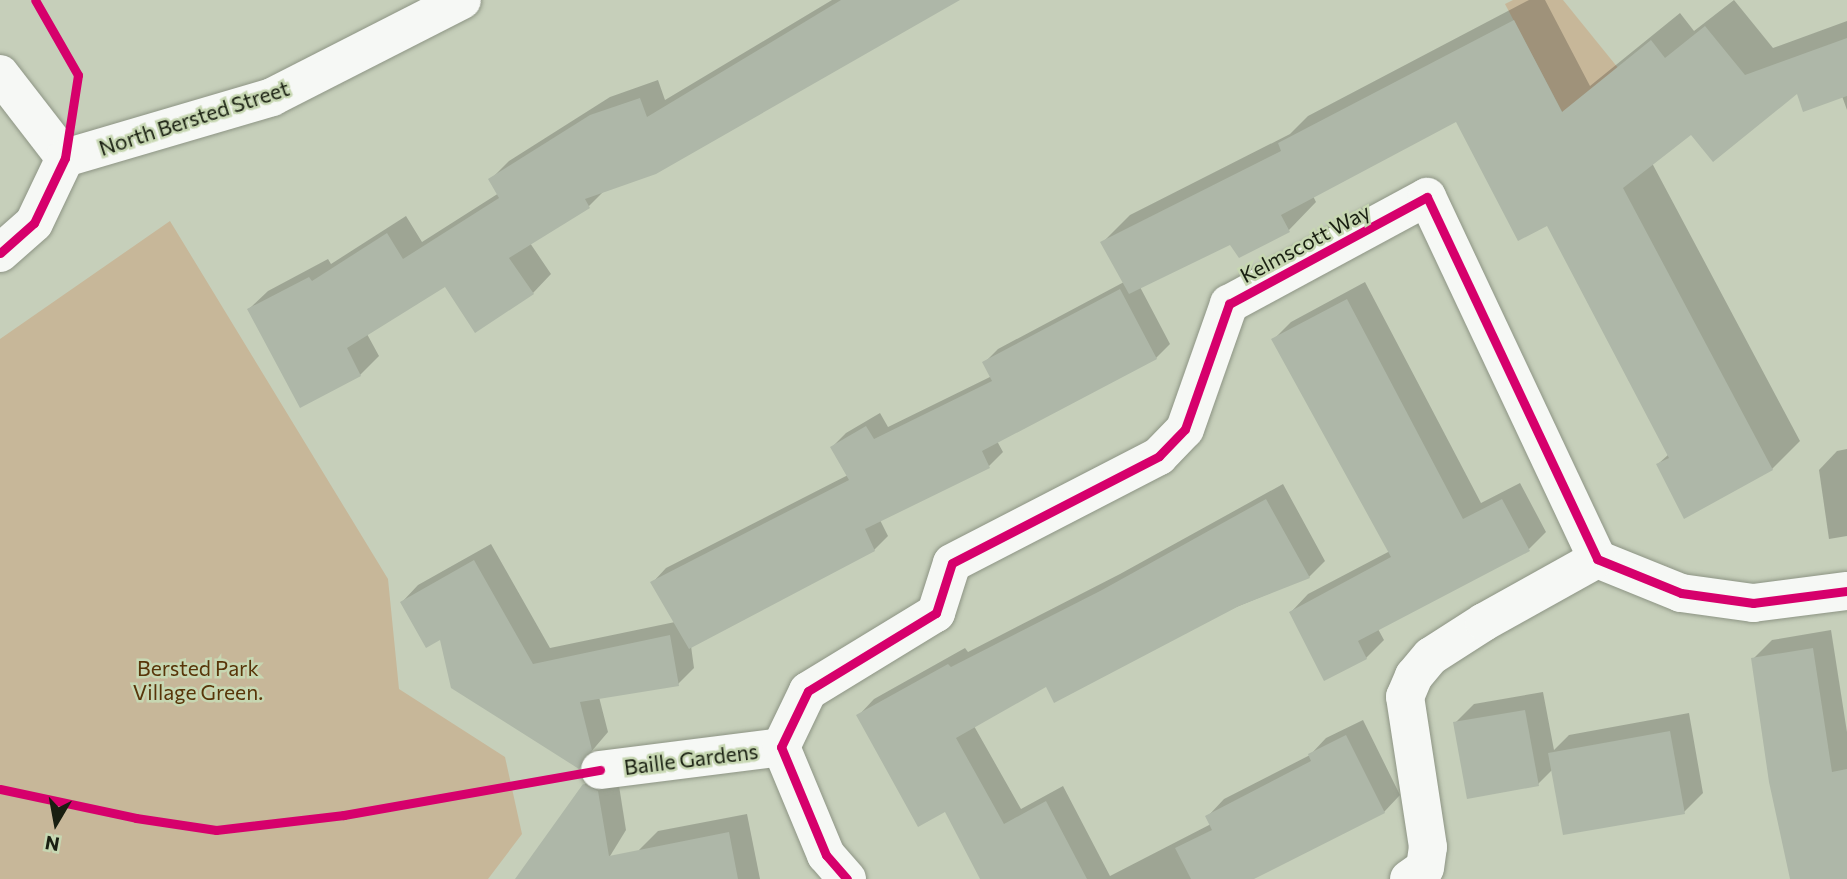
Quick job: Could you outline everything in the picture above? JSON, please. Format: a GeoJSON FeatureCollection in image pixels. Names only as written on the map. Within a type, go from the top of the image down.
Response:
{"type":"FeatureCollection","features":[{"type":"Feature","properties":{"kind":"street","name":"North Bersted Street"},"geometry":{"type":"LineString","coordinates":[[65,158],[272,97],[462,0]]}},
{"type":"Feature","properties":{"kind":"street"},"geometry":{"type":"LineString","coordinates":[[0,74],[65,158],[34,223],[0,253]]}},
{"type":"Feature","properties":{"kind":"street","name":"Kelmscott Way"},"geometry":{"type":"LineString","coordinates":[[781,747],[808,691],[936,613],[951,563],[1159,456],[1185,429],[1229,304],[1427,197],[1597,559]]}},
{"type":"Feature","properties":{"kind":"street"},"geometry":{"type":"LineString","coordinates":[[1409,879],[1425,868],[1428,847],[1405,697],[1414,676],[1431,656],[1484,622],[1597,559],[1681,593],[1753,603],[1847,591]]}},
{"type":"Feature","properties":{"kind":"street"},"geometry":{"type":"LineString","coordinates":[[781,747],[821,844],[847,879]]}},
{"type":"Feature","properties":{"kind":"street","name":"Baille Gardens"},"geometry":{"type":"LineString","coordinates":[[600,771],[781,747]]}},
{"type":"Feature","properties":{"kind":"green space"},"geometry":{"type":"Polygon","coordinates":[[[1513,0],[1563,0],[1644,100],[1567,121],[1505,4],[1513,0]]]}},
{"type":"Feature","properties":{"kind":"green space","name":"Bersted Park Village Green."},"geometry":{"type":"Polygon","coordinates":[[[170,221],[388,579],[399,689],[505,757],[522,834],[488,879],[0,879],[0,339],[170,221]]]}},
{"type":"Feature","properties":{"kind":"building"},"geometry":{"type":"Polygon","coordinates":[[[841,0],[960,0],[656,174],[585,199],[590,208],[509,258],[534,294],[475,333],[445,287],[347,348],[361,376],[300,408],[247,309],[309,277],[312,281],[387,233],[403,259],[499,198],[488,179],[590,115],[640,98],[647,117],[841,0]]]}},
{"type":"Feature","properties":{"kind":"building"},"geometry":{"type":"Polygon","coordinates":[[[1514,20],[1562,112],[1651,40],[1665,58],[1705,26],[1745,75],[1847,38],[1847,96],[1803,112],[1797,94],[1713,162],[1691,135],[1623,188],[1773,470],[1684,519],[1656,464],[1669,458],[1547,226],[1518,241],[1456,122],[1281,215],[1290,232],[1239,258],[1230,245],[1129,294],[1100,242],[1281,151],[1278,143],[1514,20]]]}},
{"type":"Feature","properties":{"kind":"building"},"geometry":{"type":"Polygon","coordinates":[[[1120,289],[1157,359],[982,451],[990,468],[865,529],[875,551],[689,649],[650,582],[849,480],[830,447],[866,426],[874,439],[992,381],[982,362],[1120,289]]]}},
{"type":"Feature","properties":{"kind":"building"},"geometry":{"type":"Polygon","coordinates":[[[1347,299],[1463,519],[1502,499],[1530,551],[1358,641],[1367,659],[1324,681],[1289,612],[1391,557],[1271,339],[1347,299]]]}},
{"type":"Feature","properties":{"kind":"building"},"geometry":{"type":"Polygon","coordinates":[[[1266,499],[1310,578],[1239,606],[1054,703],[1046,687],[956,738],[1004,824],[1046,801],[1087,879],[980,879],[945,812],[918,827],[856,715],[948,664],[951,667],[1102,590],[1266,499]]]}},
{"type":"Feature","properties":{"kind":"building"},"geometry":{"type":"Polygon","coordinates":[[[474,560],[533,664],[670,635],[679,686],[580,702],[592,750],[579,769],[451,688],[440,640],[426,648],[400,602],[474,560]]]}},
{"type":"Feature","properties":{"kind":"building"},"geometry":{"type":"Polygon","coordinates":[[[1813,648],[1832,772],[1847,769],[1847,879],[1790,879],[1769,782],[1751,658],[1813,648]]]}},
{"type":"Feature","properties":{"kind":"building"},"geometry":{"type":"Polygon","coordinates":[[[1525,710],[1539,786],[1467,799],[1453,722],[1525,710]]]}},
{"type":"Feature","properties":{"kind":"building"},"geometry":{"type":"Polygon","coordinates":[[[1670,731],[1685,814],[1563,835],[1548,753],[1670,731]]]}},
{"type":"Feature","properties":{"kind":"building"},"geometry":{"type":"Polygon","coordinates":[[[1346,735],[1385,813],[1254,879],[1191,879],[1175,848],[1212,830],[1205,816],[1311,761],[1308,754],[1346,735]]]}},
{"type":"Feature","properties":{"kind":"building"},"geometry":{"type":"Polygon","coordinates":[[[583,784],[598,791],[609,856],[729,832],[738,879],[515,879],[583,784]]]}},
{"type":"Feature","properties":{"kind":"cycle path"},"geometry":{"type":"LineString","coordinates":[[0,253],[34,223],[65,158],[78,75],[35,0]]}},
{"type":"Feature","properties":{"kind":"cycle path"},"geometry":{"type":"LineString","coordinates":[[847,879],[826,855],[781,747],[808,691],[936,613],[952,563],[1159,456],[1185,429],[1229,304],[1427,197],[1597,559],[1681,593],[1753,603],[1847,591]]}},
{"type":"Feature","properties":{"kind":"cycle path"},"geometry":{"type":"LineString","coordinates":[[0,789],[136,818],[216,830],[344,815],[600,770]]}}]}
